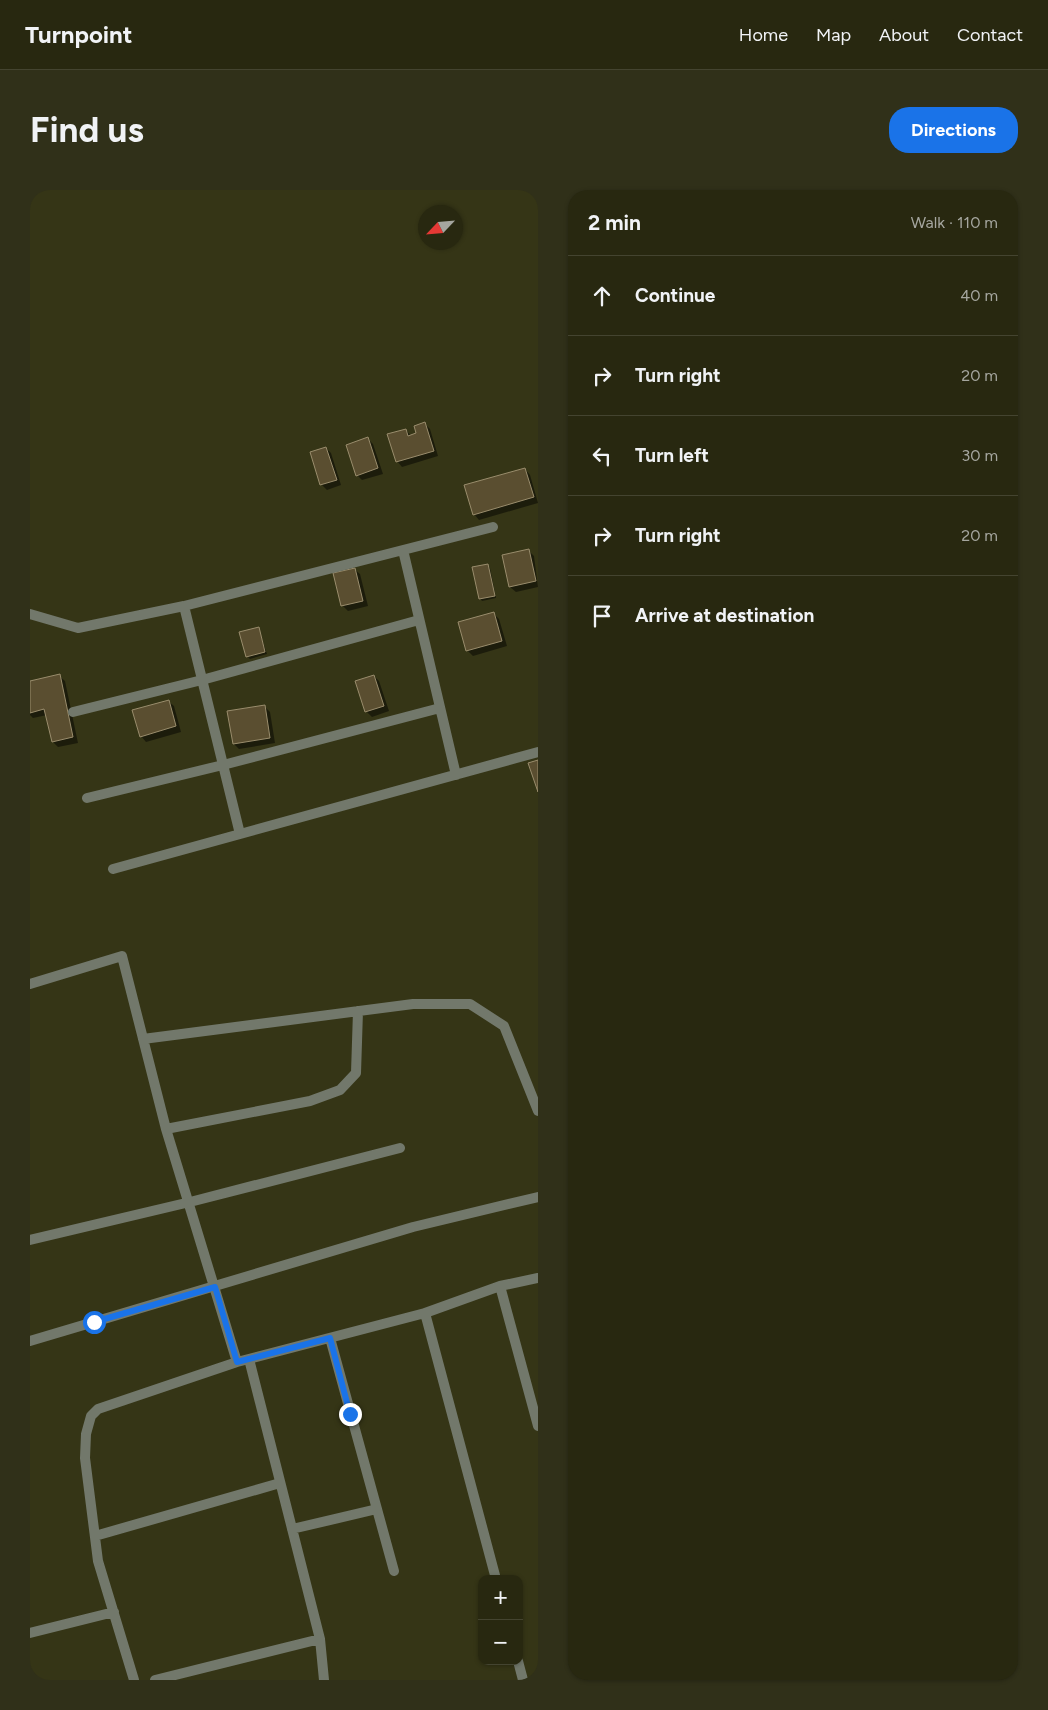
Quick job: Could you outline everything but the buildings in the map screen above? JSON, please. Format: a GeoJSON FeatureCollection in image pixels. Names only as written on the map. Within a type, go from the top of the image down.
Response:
{"type":"FeatureCollection","features":[{"type":"Feature","properties":{"kind":"street"},"geometry":{"type":"LineString","coordinates":[[30,614],[78,628],[184,606],[493,527]]}},
{"type":"Feature","properties":{"kind":"street"},"geometry":{"type":"LineString","coordinates":[[402,550],[456,775]]}},
{"type":"Feature","properties":{"kind":"street"},"geometry":{"type":"LineString","coordinates":[[184,606],[240,834]]}},
{"type":"Feature","properties":{"kind":"street"},"geometry":{"type":"LineString","coordinates":[[74,712],[202,680],[419,620]]}},
{"type":"Feature","properties":{"kind":"street"},"geometry":{"type":"LineString","coordinates":[[87,798],[223,765],[440,708]]}},
{"type":"Feature","properties":{"kind":"street"},"geometry":{"type":"LineString","coordinates":[[113,869],[538,752]]}},
{"type":"Feature","properties":{"kind":"street"},"geometry":{"type":"LineString","coordinates":[[30,984],[122,956],[166,1129],[190,1202],[237,1362]]}},
{"type":"Feature","properties":{"kind":"street"},"geometry":{"type":"LineString","coordinates":[[143,1039],[414,1004],[470,1004],[504,1026],[538,1111]]}},
{"type":"Feature","properties":{"kind":"street"},"geometry":{"type":"LineString","coordinates":[[166,1129],[310,1101],[340,1090],[356,1073],[358,1011]]}},
{"type":"Feature","properties":{"kind":"street"},"geometry":{"type":"LineString","coordinates":[[30,1240],[190,1202],[400,1148]]}},
{"type":"Feature","properties":{"kind":"street"},"geometry":{"type":"LineString","coordinates":[[30,1341],[413,1227],[538,1197]]}},
{"type":"Feature","properties":{"kind":"street"},"geometry":{"type":"LineString","coordinates":[[134,1680],[98,1561],[85,1458],[86,1434],[90,1416],[98,1409],[237,1362],[425,1313],[500,1286],[538,1278]]}},
{"type":"Feature","properties":{"kind":"street"},"geometry":{"type":"LineString","coordinates":[[500,1286],[538,1426]]}},
{"type":"Feature","properties":{"kind":"street"},"geometry":{"type":"LineString","coordinates":[[425,1313],[495,1575]]}},
{"type":"Feature","properties":{"kind":"street"},"geometry":{"type":"LineString","coordinates":[[330,1338],[394,1571]]}},
{"type":"Feature","properties":{"kind":"street"},"geometry":{"type":"LineString","coordinates":[[249,1359],[320,1639],[324,1680]]}},
{"type":"Feature","properties":{"kind":"street"},"geometry":{"type":"LineString","coordinates":[[95,1536],[280,1483]]}},
{"type":"Feature","properties":{"kind":"street"},"geometry":{"type":"LineString","coordinates":[[292,1529],[377,1509]]}},
{"type":"Feature","properties":{"kind":"street"},"geometry":{"type":"LineString","coordinates":[[30,1633],[114,1612]]}},
{"type":"Feature","properties":{"kind":"street"},"geometry":{"type":"LineString","coordinates":[[155,1680],[320,1639]]}},
{"type":"Feature","properties":{"kind":"street"},"geometry":{"type":"LineString","coordinates":[[519,1665],[523,1680]]}},
{"type":"Feature","properties":{"kind":"route"},"geometry":{"type":"LineString","coordinates":[[94,1322],[215,1287],[237,1362],[330,1338],[350,1414]]}}]}
